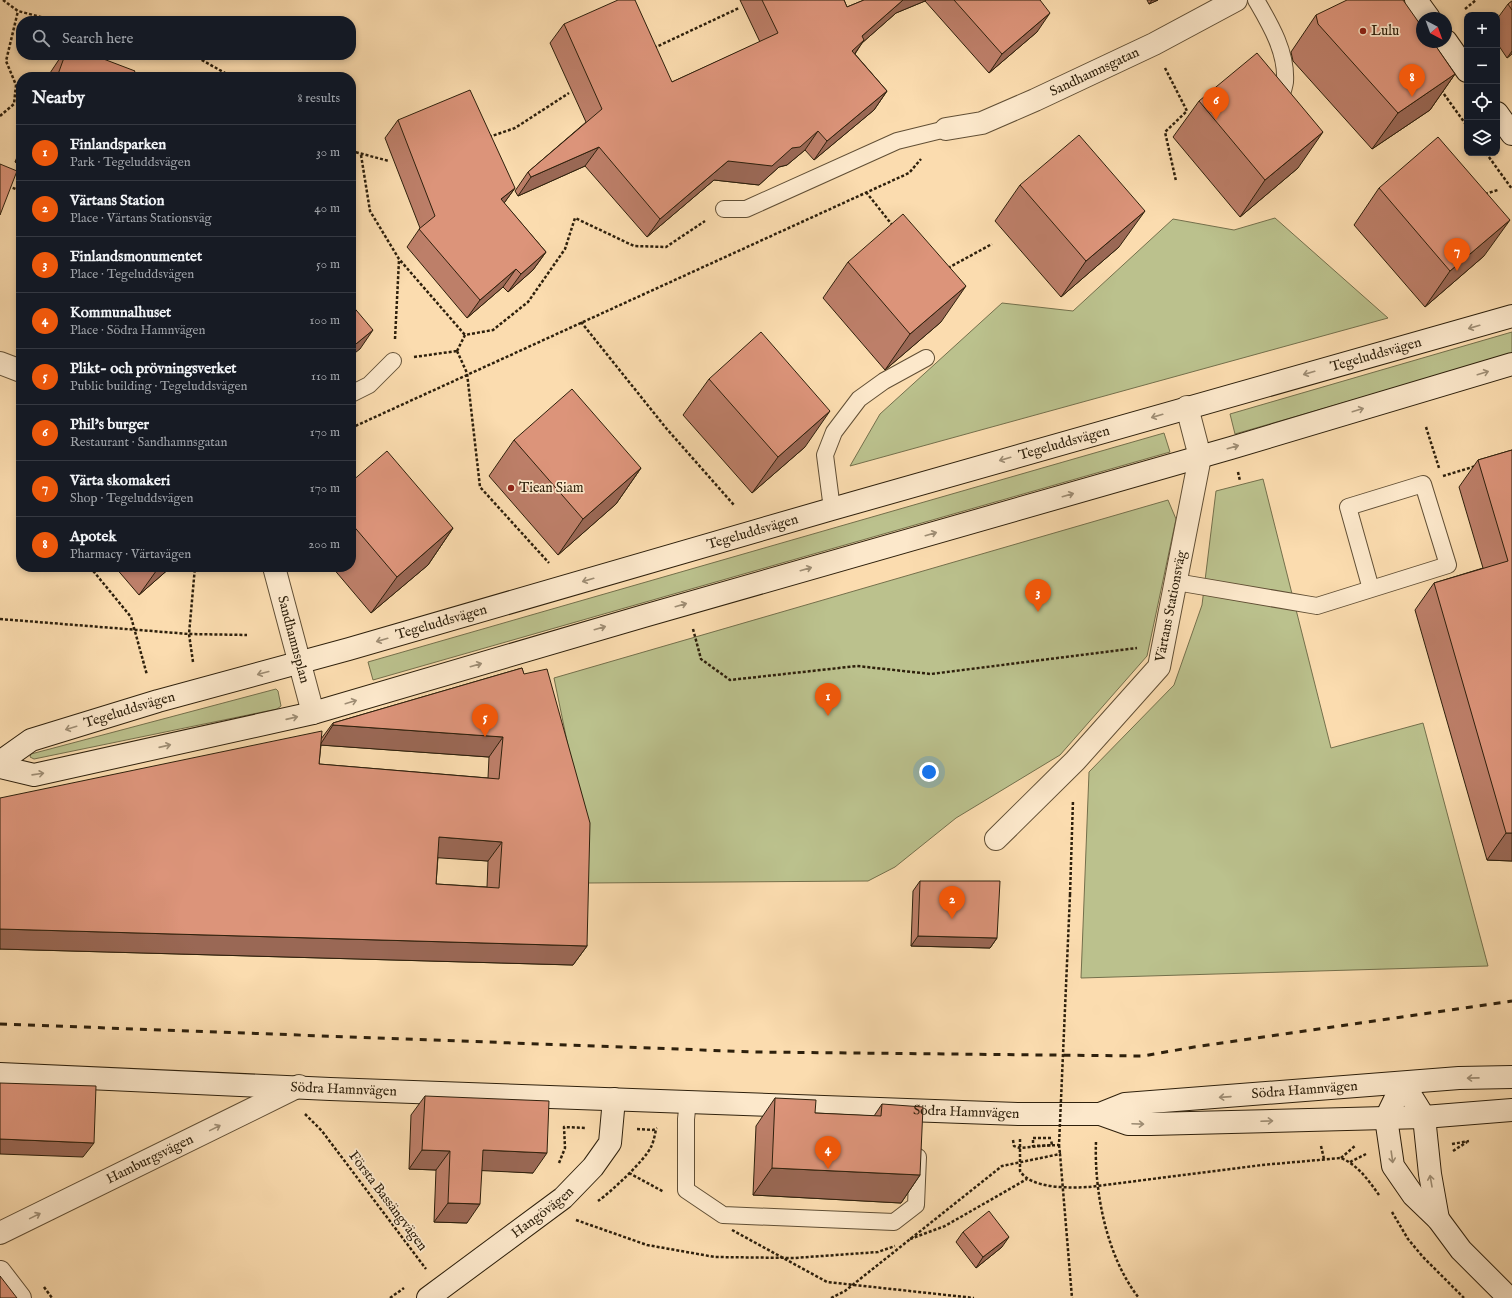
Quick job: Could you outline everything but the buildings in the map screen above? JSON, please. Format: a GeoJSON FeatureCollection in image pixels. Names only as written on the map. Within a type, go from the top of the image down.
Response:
{"type":"FeatureCollection","features":[{"type":"Feature","properties":{"kind":"main road","name":"Sandhamnsgatan"},"geometry":{"type":"LineString","coordinates":[[946,129],[982,123],[1154,44],[1236,0]]}},
{"type":"Feature","properties":{"kind":"main road"},"geometry":{"type":"LineString","coordinates":[[1416,0],[1425,12]]}},
{"type":"Feature","properties":{"kind":"main road"},"geometry":{"type":"LineString","coordinates":[[1451,48],[1464,67]]}},
{"type":"Feature","properties":{"kind":"main road"},"geometry":{"type":"LineString","coordinates":[[1500,117],[1512,134]]}},
{"type":"Feature","properties":{"kind":"main road","name":"Tegeluddsvägen"},"geometry":{"type":"LineString","coordinates":[[0,762],[31,740],[158,701],[300,662],[1512,316]]}},
{"type":"Feature","properties":{"kind":"main road"},"geometry":{"type":"LineString","coordinates":[[0,362],[16,369]]}},
{"type":"Feature","properties":{"kind":"main road"},"geometry":{"type":"LineString","coordinates":[[0,767],[34,775],[314,713],[651,614],[1200,457],[1512,364]]}},
{"type":"Feature","properties":{"kind":"main road","name":"Värtans Stationsväg"},"geometry":{"type":"LineString","coordinates":[[996,839],[1075,761],[1159,667],[1200,457],[1187,408]]}},
{"type":"Feature","properties":{"kind":"main road","name":"Sandhamnsplan"},"geometry":{"type":"LineString","coordinates":[[275,572],[314,713]]}},
{"type":"Feature","properties":{"kind":"main road","name":"Södra Hamnvägen"},"geometry":{"type":"LineString","coordinates":[[0,1074],[1019,1114],[1100,1114],[1128,1124],[1424,1117],[1512,1110]]}},
{"type":"Feature","properties":{"kind":"main road","name":"Södra Hamnvägen"},"geometry":{"type":"LineString","coordinates":[[1100,1114],[1125,1104],[1459,1078],[1512,1077]]}},
{"type":"Feature","properties":{"kind":"main road"},"geometry":{"type":"LineString","coordinates":[[1403,1083],[1424,1117],[1430,1174],[1438,1219]]}},
{"type":"Feature","properties":{"kind":"main road"},"geometry":{"type":"LineString","coordinates":[[1403,1083],[1386,1118],[1393,1166],[1413,1195],[1438,1219],[1461,1250],[1509,1298]]}},
{"type":"Feature","properties":{"kind":"main road","name":"Hamburgsvägen"},"geometry":{"type":"LineString","coordinates":[[0,1233],[299,1086]]}},
{"type":"Feature","properties":{"kind":"main road","name":"Hangövägen"},"geometry":{"type":"LineString","coordinates":[[435,1293],[563,1198],[593,1167],[610,1143],[614,1099]]}},
{"type":"Feature","properties":{"kind":"main road"},"geometry":{"type":"LineString","coordinates":[[0,1272],[20,1298]]}},
{"type":"Feature","properties":{"kind":"lane"},"geometry":{"type":"LineString","coordinates":[[1256,0],[1274,32],[1283,59],[1285,81],[1279,103],[1287,116]]}},
{"type":"Feature","properties":{"kind":"lane"},"geometry":{"type":"LineString","coordinates":[[724,209],[746,209],[897,141],[946,129]]}},
{"type":"Feature","properties":{"kind":"lane"},"geometry":{"type":"LineString","coordinates":[[832,509],[825,455],[834,432],[859,399],[884,381],[926,358]]}},
{"type":"Feature","properties":{"kind":"lane"},"geometry":{"type":"LineString","coordinates":[[356,392],[369,385],[393,360]]}},
{"type":"Feature","properties":{"kind":"lane"},"geometry":{"type":"LineString","coordinates":[[1176,582],[1317,606],[1371,589],[1448,564],[1423,484],[1348,507],[1371,589]]}},
{"type":"Feature","properties":{"kind":"lane"},"geometry":{"type":"LineString","coordinates":[[688,1101],[686,1119],[686,1190],[723,1215],[894,1222],[916,1205],[918,1152]]}},
{"type":"Feature","properties":{"kind":"path"},"geometry":{"type":"LineString","coordinates":[[3,0],[18,11],[37,16]]}},
{"type":"Feature","properties":{"kind":"path"},"geometry":{"type":"LineString","coordinates":[[1465,9],[1476,0]]}},
{"type":"Feature","properties":{"kind":"path"},"geometry":{"type":"LineString","coordinates":[[648,51],[739,8]]}},
{"type":"Feature","properties":{"kind":"path"},"geometry":{"type":"LineString","coordinates":[[17,16],[18,11]]}},
{"type":"Feature","properties":{"kind":"path"},"geometry":{"type":"LineString","coordinates":[[0,116],[14,104],[16,85],[6,61],[16,19]]}},
{"type":"Feature","properties":{"kind":"path"},"geometry":{"type":"LineString","coordinates":[[1154,44],[1187,111],[1165,132],[1176,181]]}},
{"type":"Feature","properties":{"kind":"path"},"geometry":{"type":"LineString","coordinates":[[203,60],[223,72]]}},
{"type":"Feature","properties":{"kind":"path"},"geometry":{"type":"LineString","coordinates":[[1439,87],[1464,122]]}},
{"type":"Feature","properties":{"kind":"path"},"geometry":{"type":"LineString","coordinates":[[484,139],[515,128],[569,93]]}},
{"type":"Feature","properties":{"kind":"path"},"geometry":{"type":"LineString","coordinates":[[356,426],[909,173],[946,129]]}},
{"type":"Feature","properties":{"kind":"path"},"geometry":{"type":"LineString","coordinates":[[356,153],[389,161]]}},
{"type":"Feature","properties":{"kind":"path"},"geometry":{"type":"LineString","coordinates":[[361,155],[370,211],[399,259],[466,335]]}},
{"type":"Feature","properties":{"kind":"path"},"geometry":{"type":"LineString","coordinates":[[1488,156],[1512,188]]}},
{"type":"Feature","properties":{"kind":"path"},"geometry":{"type":"LineString","coordinates":[[7,185],[16,189]]}},
{"type":"Feature","properties":{"kind":"path"},"geometry":{"type":"LineString","coordinates":[[1484,194],[1498,190]]}},
{"type":"Feature","properties":{"kind":"path"},"geometry":{"type":"LineString","coordinates":[[866,192],[894,229]]}},
{"type":"Feature","properties":{"kind":"path"},"geometry":{"type":"LineString","coordinates":[[466,335],[493,330],[528,302],[564,249],[575,218],[634,246],[666,247],[724,209]]}},
{"type":"Feature","properties":{"kind":"path"},"geometry":{"type":"LineString","coordinates":[[943,267],[950,268],[992,244]]}},
{"type":"Feature","properties":{"kind":"path"},"geometry":{"type":"LineString","coordinates":[[396,321],[399,259]]}},
{"type":"Feature","properties":{"kind":"path"},"geometry":{"type":"LineString","coordinates":[[581,322],[661,422],[734,505]]}},
{"type":"Feature","properties":{"kind":"path"},"geometry":{"type":"LineString","coordinates":[[466,335],[457,351],[467,374],[480,487],[549,563]]}},
{"type":"Feature","properties":{"kind":"path"},"geometry":{"type":"LineString","coordinates":[[1426,427],[1442,476],[1477,466]]}},
{"type":"Feature","properties":{"kind":"path"},"geometry":{"type":"LineString","coordinates":[[94,572],[131,617],[147,675]]}},
{"type":"Feature","properties":{"kind":"path"},"geometry":{"type":"LineString","coordinates":[[193,662],[189,634],[195,572]]}},
{"type":"Feature","properties":{"kind":"path"},"geometry":{"type":"LineString","coordinates":[[0,619],[189,634],[247,635]]}},
{"type":"Feature","properties":{"kind":"path"},"geometry":{"type":"LineString","coordinates":[[693,629],[700,658],[730,680],[857,666],[931,674],[1164,645]]}},
{"type":"Feature","properties":{"kind":"path"},"geometry":{"type":"LineString","coordinates":[[1072,1298],[1059,1145],[1075,761]]}},
{"type":"Feature","properties":{"kind":"path","name":"Första Bassängvägen"},"geometry":{"type":"LineString","coordinates":[[307,1117],[322,1131],[428,1271],[435,1293]]}},
{"type":"Feature","properties":{"kind":"path"},"geometry":{"type":"LineString","coordinates":[[591,1205],[610,1193],[651,1148],[656,1128]]}},
{"type":"Feature","properties":{"kind":"path"},"geometry":{"type":"LineString","coordinates":[[1059,1145],[1033,1146],[1033,1138],[1051,1138],[1052,1145],[1020,1148],[1020,1171],[1027,1179],[1046,1185],[1073,1188],[1262,1165],[1341,1158],[1350,1162],[1360,1171],[1383,1200]]}},
{"type":"Feature","properties":{"kind":"path"},"geometry":{"type":"LineString","coordinates":[[1448,1156],[1468,1141]]}},
{"type":"Feature","properties":{"kind":"path"},"geometry":{"type":"LineString","coordinates":[[1096,1142],[1097,1185],[1100,1206],[1123,1274],[1139,1298]]}},
{"type":"Feature","properties":{"kind":"path"},"geometry":{"type":"LineString","coordinates":[[831,1298],[845,1291],[1002,1166],[1060,1154]]}},
{"type":"Feature","properties":{"kind":"path"},"geometry":{"type":"LineString","coordinates":[[1390,1209],[1408,1239],[1423,1257],[1464,1298]]}},
{"type":"Feature","properties":{"kind":"path"},"geometry":{"type":"LineString","coordinates":[[574,1219],[580,1215]]}},
{"type":"Feature","properties":{"kind":"path"},"geometry":{"type":"LineString","coordinates":[[732,1230],[827,1282],[974,1298]]}},
{"type":"Feature","properties":{"kind":"green space"},"geometry":{"type":"Polygon","coordinates":[[[1275,218],[1388,318],[850,466],[880,414],[1002,303],[1073,311],[1173,219],[1234,230],[1275,218]]]}},
{"type":"Feature","properties":{"kind":"green space"},"geometry":{"type":"Polygon","coordinates":[[[1512,332],[1512,354],[1235,434],[1230,414],[1512,332]]]}},
{"type":"Feature","properties":{"kind":"green space"},"geometry":{"type":"Polygon","coordinates":[[[1164,433],[1170,452],[373,680],[368,662],[1164,433]]]}},
{"type":"Feature","properties":{"kind":"green space"},"geometry":{"type":"Polygon","coordinates":[[[1263,479],[1331,748],[1423,723],[1488,966],[1081,978],[1089,772],[1174,685],[1202,605],[1216,491],[1263,479]]]}},
{"type":"Feature","properties":{"kind":"green space"},"geometry":{"type":"Polygon","coordinates":[[[1168,500],[1176,519],[1147,656],[1060,755],[956,818],[895,867],[868,881],[587,883],[587,838],[554,678],[1168,500]]]}},
{"type":"Feature","properties":{"kind":"green space"},"geometry":{"type":"Polygon","coordinates":[[[276,689],[278,691],[281,706],[277,709],[34,759],[30,757],[31,754],[276,689]]]}},
{"type":"Feature","properties":{"kind":"railway"},"geometry":{"type":"LineString","coordinates":[[0,1024],[757,1052],[1143,1056],[1194,1047],[1512,1001]]}},
{"type":"Feature","properties":{"kind":"place","name":"Lulu"},"geometry":{"type":"Point","coordinates":[1363,31]}},
{"type":"Feature","properties":{"kind":"place","name":"Apotek"},"geometry":{"type":"Point","coordinates":[1412,97]}},
{"type":"Feature","properties":{"kind":"place","name":"Phil's burger"},"geometry":{"type":"Point","coordinates":[1216,120]}},
{"type":"Feature","properties":{"kind":"place","name":"Värta skomakeri"},"geometry":{"type":"Point","coordinates":[1457,271]}},
{"type":"Feature","properties":{"kind":"place","name":"Tiean Siam"},"geometry":{"type":"Point","coordinates":[511,488]}},
{"type":"Feature","properties":{"kind":"place","name":"Finlandsmonumentet"},"geometry":{"type":"Point","coordinates":[1038,612]}},
{"type":"Feature","properties":{"kind":"place","name":"Finlandsparken"},"geometry":{"type":"Point","coordinates":[828,716]}},
{"type":"Feature","properties":{"kind":"place","name":"Plikt- och prövningsverket"},"geometry":{"type":"Point","coordinates":[485,737]}},
{"type":"Feature","properties":{"kind":"place","name":"Värtans Station"},"geometry":{"type":"Point","coordinates":[952,919]}},
{"type":"Feature","properties":{"kind":"place","name":"Kommunalhuset"},"geometry":{"type":"Point","coordinates":[828,1169]}}]}
